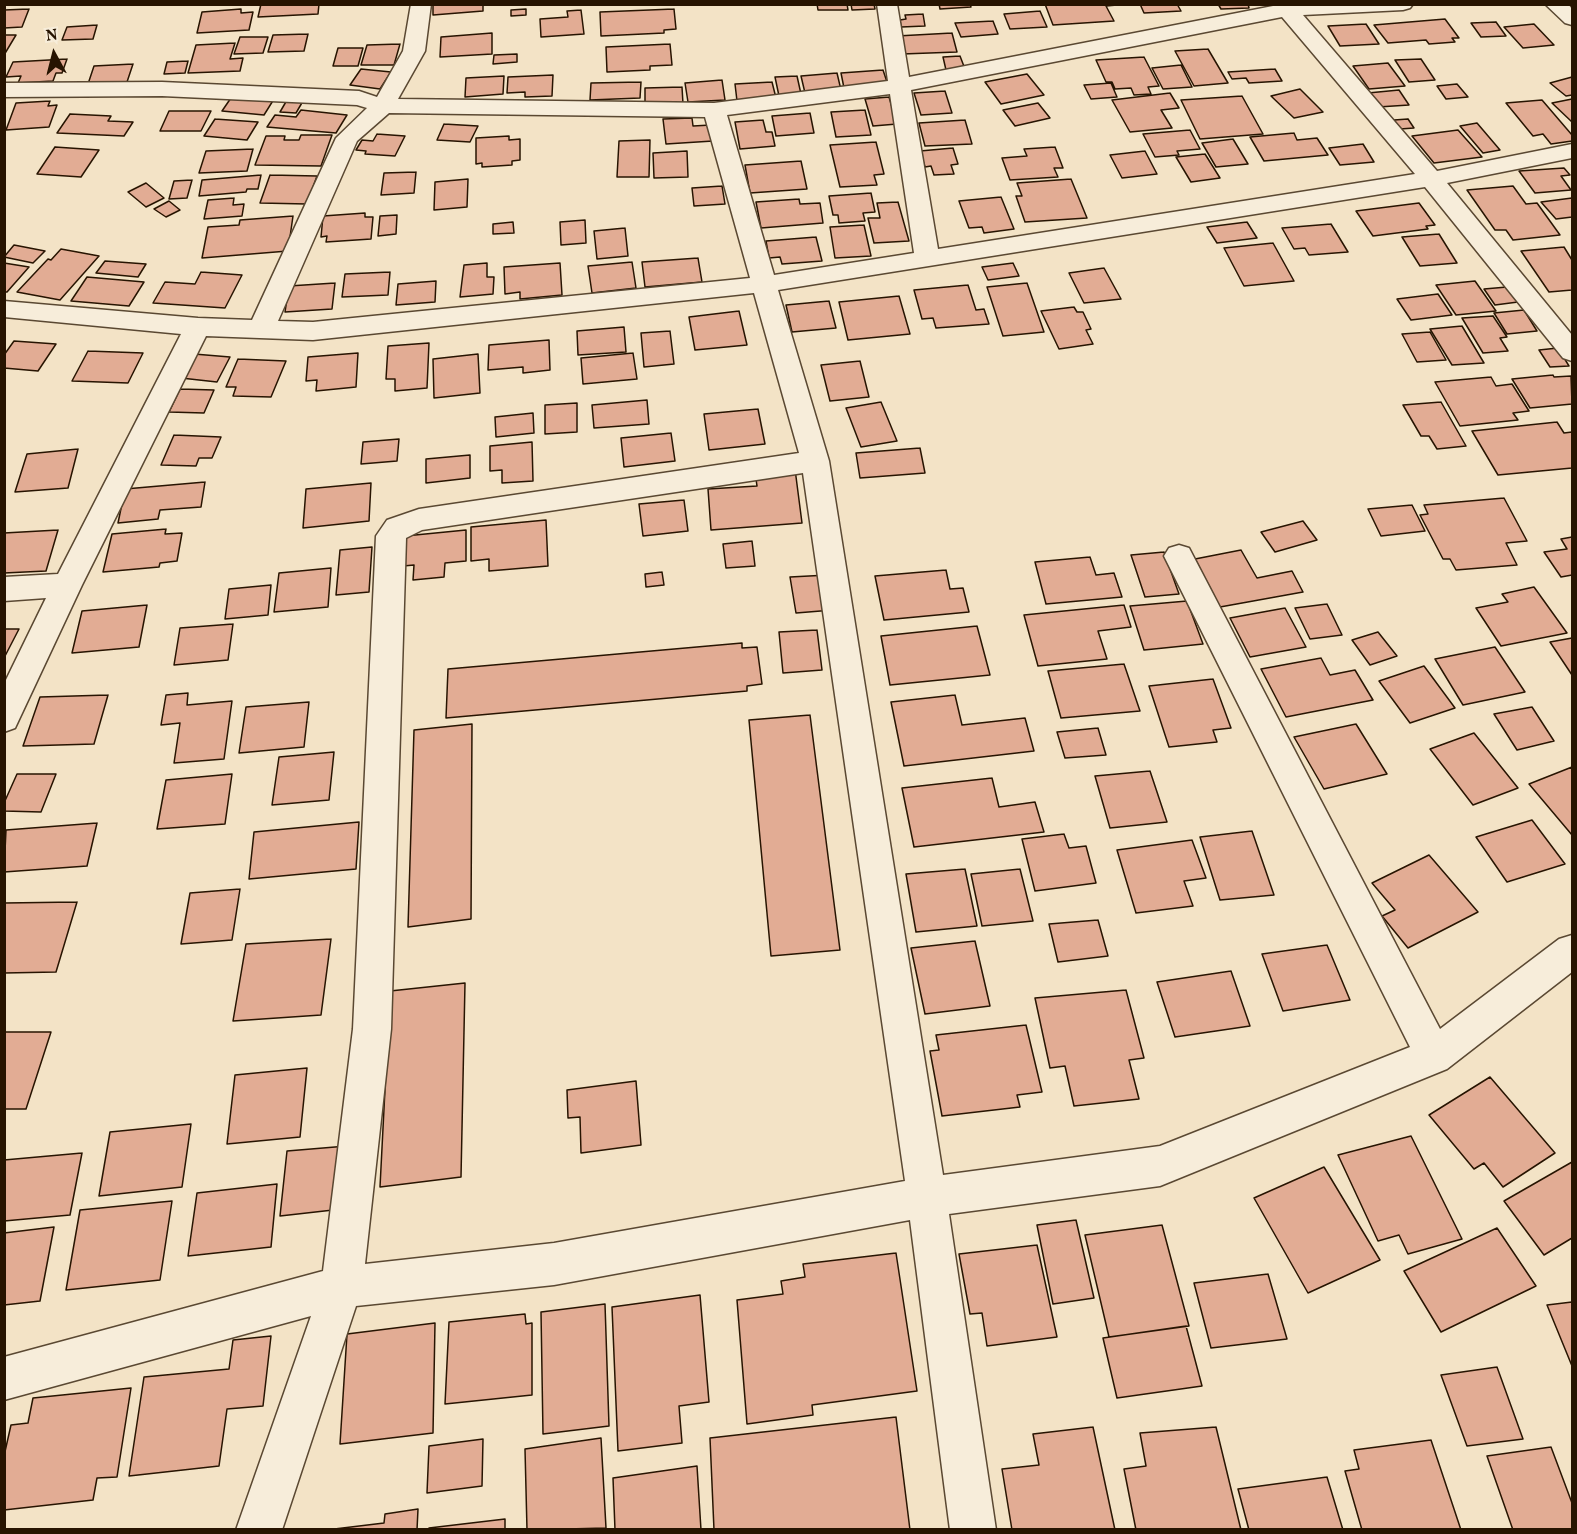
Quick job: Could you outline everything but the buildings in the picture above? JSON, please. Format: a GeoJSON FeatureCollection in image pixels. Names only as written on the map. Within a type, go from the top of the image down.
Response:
{"type":"FeatureCollection","features":[{"type":"Feature","properties":{"kind":"street"},"geometry":{"type":"LineString","coordinates":[[261,330],[347,138],[383,106],[414,51],[422,4]]}},
{"type":"Feature","properties":{"kind":"street"},"geometry":{"type":"LineString","coordinates":[[887,4],[927,260]]}},
{"type":"Feature","properties":{"kind":"street"},"geometry":{"type":"LineString","coordinates":[[4,90],[173,90],[358,98],[383,106],[714,110],[898,86],[1285,7],[1403,4]]}},
{"type":"Feature","properties":{"kind":"street"},"geometry":{"type":"LineString","coordinates":[[1555,4],[1572,19]]}},
{"type":"Feature","properties":{"kind":"street"},"geometry":{"type":"LineString","coordinates":[[1285,7],[1431,179],[1572,352]]}},
{"type":"Feature","properties":{"kind":"street"},"geometry":{"type":"LineString","coordinates":[[714,110],[766,284],[815,461],[927,1197],[973,1530]]}},
{"type":"Feature","properties":{"kind":"street"},"geometry":{"type":"LineString","coordinates":[[4,309],[198,327],[313,331],[766,284],[1431,179],[1572,151]]}},
{"type":"Feature","properties":{"kind":"street"},"geometry":{"type":"LineString","coordinates":[[4,719],[67,585],[198,327]]}},
{"type":"Feature","properties":{"kind":"street"},"geometry":{"type":"LineString","coordinates":[[259,1530],[342,1287],[372,1029],[391,536],[397,528],[419,520],[815,461]]}},
{"type":"Feature","properties":{"kind":"street"},"geometry":{"type":"LineString","coordinates":[[1179,556],[1434,1056]]}},
{"type":"Feature","properties":{"kind":"street"},"geometry":{"type":"LineString","coordinates":[[4,589],[67,585]]}},
{"type":"Feature","properties":{"kind":"street"},"geometry":{"type":"LineString","coordinates":[[4,1379],[342,1287],[554,1264],[927,1197],[1160,1166],[1434,1056],[1572,951]]}}]}
